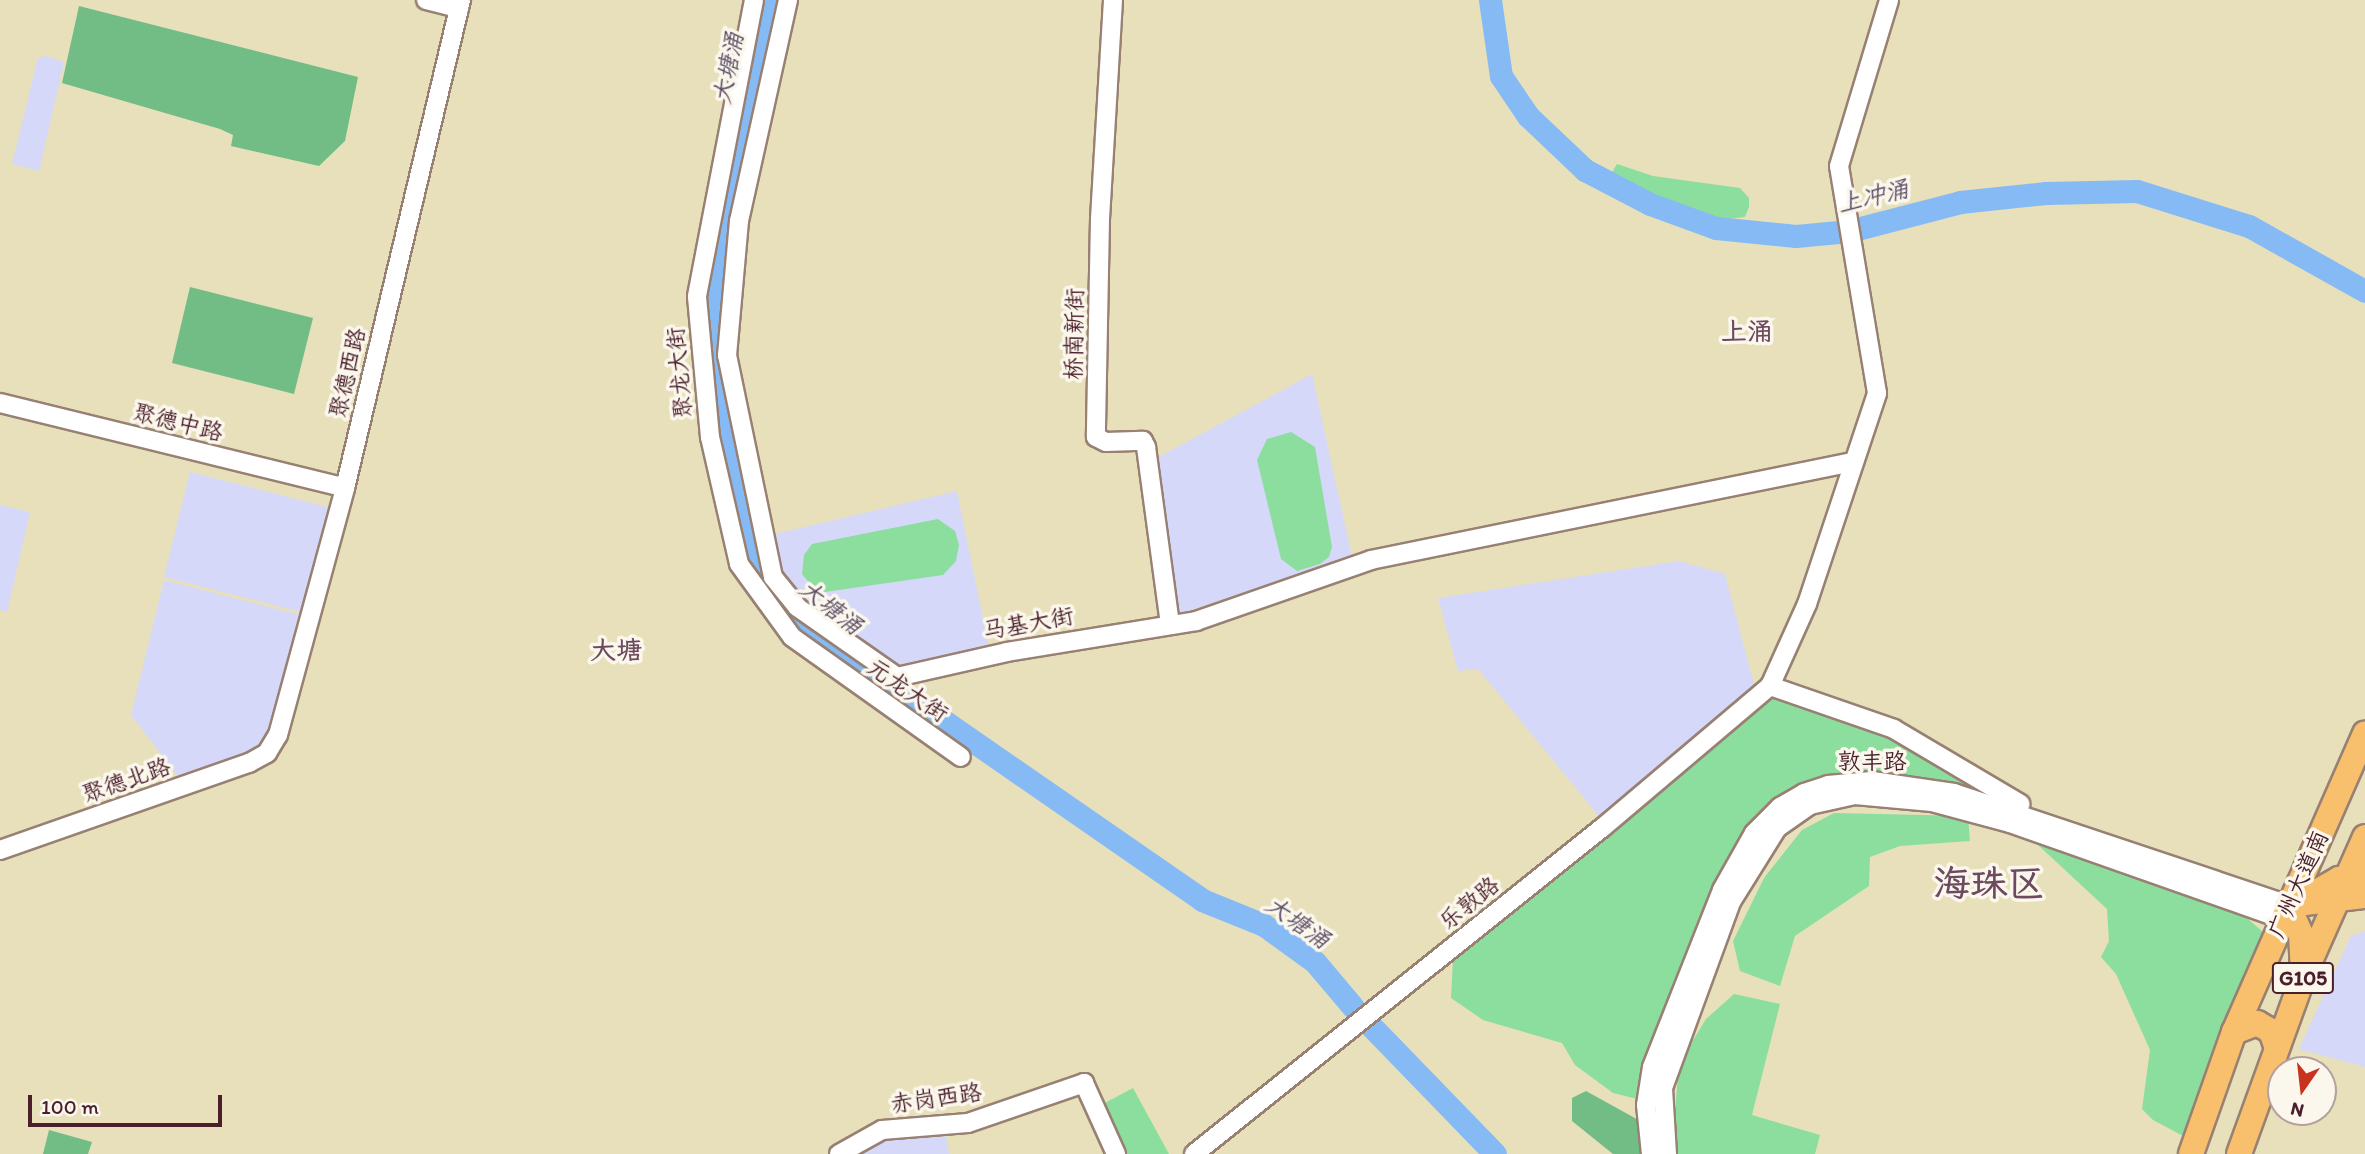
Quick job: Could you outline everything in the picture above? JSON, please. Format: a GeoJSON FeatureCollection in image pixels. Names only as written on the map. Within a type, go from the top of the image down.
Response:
{"type":"FeatureCollection","features":[{"type":"Feature","properties":{"kind":"highway","name":"广州大道南"},"geometry":{"type":"LineString","coordinates":[[2191,1154],[2234,1031],[2365,734]]}},
{"type":"Feature","properties":{"kind":"highway","name":"广州大道南"},"geometry":{"type":"LineString","coordinates":[[2239,1154],[2303,977],[2325,898],[2356,874],[2365,838]]}},
{"type":"Feature","properties":{"kind":"highway"},"geometry":{"type":"LineString","coordinates":[[2311,857],[2325,898]]}},
{"type":"Feature","properties":{"kind":"highway"},"geometry":{"type":"LineString","coordinates":[[2303,977],[2303,944],[2288,913],[2325,898],[2365,896]]}},
{"type":"Feature","properties":{"kind":"highway"},"geometry":{"type":"LineString","coordinates":[[2234,1031],[2257,1023],[2271,1031],[2277,1048]]}},
{"type":"Feature","properties":{"kind":"main road"},"geometry":{"type":"LineString","coordinates":[[2325,898],[2365,908]]}},
{"type":"Feature","properties":{"kind":"street"},"geometry":{"type":"LineString","coordinates":[[426,0],[460,4]]}},
{"type":"Feature","properties":{"kind":"street","name":"聚龙大街"},"geometry":{"type":"LineString","coordinates":[[754,0],[697,297],[710,437],[739,564],[792,637]]}},
{"type":"Feature","properties":{"kind":"street","name":"马基大街"},"geometry":{"type":"LineString","coordinates":[[788,0],[739,221],[727,355],[773,577],[797,607],[897,677],[972,658],[1196,621],[1371,560],[1854,461]]}},
{"type":"Feature","properties":{"kind":"street","name":"桥南新街"},"geometry":{"type":"LineString","coordinates":[[1113,0],[1100,219],[1096,438],[1143,441],[1146,447],[1170,624]]}},
{"type":"Feature","properties":{"kind":"street"},"geometry":{"type":"LineString","coordinates":[[1889,0],[1839,166],[1877,393],[1807,604],[1770,686],[1894,729],[2054,824]]}},
{"type":"Feature","properties":{"kind":"street","name":"聚德西路"},"geometry":{"type":"LineString","coordinates":[[267,753],[278,735],[345,488],[460,4]]}},
{"type":"Feature","properties":{"kind":"street","name":"聚德中路"},"geometry":{"type":"LineString","coordinates":[[0,403],[345,488]]}},
{"type":"Feature","properties":{"kind":"street","name":"元龙大街"},"geometry":{"type":"LineString","coordinates":[[792,637],[961,757]]}},
{"type":"Feature","properties":{"kind":"street","name":"乐敦路"},"geometry":{"type":"LineString","coordinates":[[1194,1154],[1602,828],[1770,686]]}},
{"type":"Feature","properties":{"kind":"street","name":"聚德北路"},"geometry":{"type":"LineString","coordinates":[[0,850],[267,753]]}},
{"type":"Feature","properties":{"kind":"street","name":"敦丰路"},"geometry":{"type":"LineString","coordinates":[[1651,1154],[1648,1087],[1667,1027],[1726,881],[1754,833],[1780,807],[1828,785],[1872,781],[1954,793],[2054,824],[2288,913]]}},
{"type":"Feature","properties":{"kind":"street","name":"敦丰路"},"geometry":{"type":"LineString","coordinates":[[1667,1154],[1662,1088],[1731,901],[1777,828],[1810,805],[1855,795],[1932,802],[2010,823],[2288,913]]}},
{"type":"Feature","properties":{"kind":"street","name":"赤岗西路"},"geometry":{"type":"LineString","coordinates":[[839,1154],[882,1130],[968,1123],[1084,1083],[1116,1154]]}},
{"type":"Feature","properties":{"kind":"shaded area"},"geometry":{"type":"Polygon","coordinates":[[[47,56],[64,62],[39,171],[12,164],[38,58],[47,56]]]}},
{"type":"Feature","properties":{"kind":"shaded area"},"geometry":{"type":"Polygon","coordinates":[[[1312,374],[1352,557],[1173,616],[1155,459],[1312,374]]]}},
{"type":"Feature","properties":{"kind":"shaded area"},"geometry":{"type":"Polygon","coordinates":[[[190,472],[335,509],[309,614],[164,577],[190,472]]]}},
{"type":"Feature","properties":{"kind":"shaded area"},"geometry":{"type":"Polygon","coordinates":[[[957,491],[990,653],[897,674],[801,604],[781,579],[775,534],[957,491]]]}},
{"type":"Feature","properties":{"kind":"shaded area"},"geometry":{"type":"Polygon","coordinates":[[[0,505],[30,512],[7,612],[0,610],[0,505]]]}},
{"type":"Feature","properties":{"kind":"shaded area"},"geometry":{"type":"Polygon","coordinates":[[[1679,561],[1725,574],[1755,689],[1599,816],[1478,669],[1458,671],[1438,598],[1679,561]]]}},
{"type":"Feature","properties":{"kind":"shaded area"},"geometry":{"type":"Polygon","coordinates":[[[164,580],[308,617],[266,752],[184,784],[131,715],[164,580]]]}},
{"type":"Feature","properties":{"kind":"shaded area"},"geometry":{"type":"Polygon","coordinates":[[[2365,931],[2365,1067],[2337,1059],[2337,1056],[2325,1056],[2299,1049],[2351,936],[2365,931]]]}},
{"type":"Feature","properties":{"kind":"shaded area"},"geometry":{"type":"Polygon","coordinates":[[[905,1132],[946,1136],[949,1154],[854,1154],[861,1143],[905,1132]]]}},
{"type":"Feature","properties":{"kind":"green space"},"geometry":{"type":"Polygon","coordinates":[[[79,6],[358,77],[345,141],[319,166],[231,146],[233,135],[220,129],[62,83],[79,6]]]}},
{"type":"Feature","properties":{"kind":"green space"},"geometry":{"type":"Polygon","coordinates":[[[1617,164],[1653,176],[1740,188],[1749,198],[1749,207],[1745,217],[1719,220],[1644,194],[1610,176],[1617,164]]]}},
{"type":"Feature","properties":{"kind":"green space"},"geometry":{"type":"Polygon","coordinates":[[[190,287],[313,318],[294,394],[172,363],[190,287]]]}},
{"type":"Feature","properties":{"kind":"green space"},"geometry":{"type":"Polygon","coordinates":[[[1291,432],[1315,447],[1332,547],[1329,557],[1320,564],[1297,571],[1281,559],[1257,460],[1267,439],[1291,432]]]}},
{"type":"Feature","properties":{"kind":"green space"},"geometry":{"type":"Polygon","coordinates":[[[938,519],[955,531],[959,545],[956,561],[943,575],[818,593],[802,574],[804,555],[812,544],[938,519]]]}},
{"type":"Feature","properties":{"kind":"green space"},"geometry":{"type":"Polygon","coordinates":[[[1792,698],[1893,733],[2010,801],[1819,781],[1796,785],[1775,798],[1741,836],[1718,876],[1659,1023],[1637,1099],[1613,1093],[1575,1065],[1562,1043],[1483,1020],[1451,998],[1453,959],[1770,699],[1792,698]]]}},
{"type":"Feature","properties":{"kind":"green space"},"geometry":{"type":"Polygon","coordinates":[[[1834,813],[1968,816],[1970,841],[1900,846],[1870,857],[1869,886],[1795,936],[1780,986],[1740,971],[1733,941],[1764,878],[1802,830],[1834,813]]]}},
{"type":"Feature","properties":{"kind":"green space"},"geometry":{"type":"Polygon","coordinates":[[[2037,844],[2082,855],[2240,912],[2263,932],[2185,1137],[2153,1120],[2142,1109],[2150,1050],[2116,974],[2101,957],[2109,941],[2107,909],[2037,844]]]}},
{"type":"Feature","properties":{"kind":"green space"},"geometry":{"type":"Polygon","coordinates":[[[1734,994],[1780,1004],[1752,1115],[1820,1135],[1815,1154],[1678,1154],[1675,1111],[1679,1063],[1706,1019],[1734,994]]]}},
{"type":"Feature","properties":{"kind":"green space"},"geometry":{"type":"Polygon","coordinates":[[[1133,1088],[1169,1154],[1126,1154],[1099,1106],[1133,1088]]]}},
{"type":"Feature","properties":{"kind":"green space"},"geometry":{"type":"Polygon","coordinates":[[[1586,1091],[1642,1122],[1646,1154],[1613,1154],[1572,1121],[1572,1098],[1586,1091]]]}},
{"type":"Feature","properties":{"kind":"green space"},"geometry":{"type":"Polygon","coordinates":[[[49,1130],[92,1142],[88,1154],[43,1154],[49,1130]]]}},
{"type":"Feature","properties":{"kind":"waterway","name":"大塘涌"},"geometry":{"type":"LineString","coordinates":[[768,0],[711,296],[716,361],[764,585],[801,622],[1202,900],[1264,925],[1315,962],[1353,1007]]}},
{"type":"Feature","properties":{"kind":"waterway","name":"上冲涌"},"geometry":{"type":"LineString","coordinates":[[1490,0],[1501,76],[1528,116],[1585,170],[1650,204],[1716,228],[1796,236],[1849,231],[1960,202],[2046,193],[2137,191],[2249,226],[2365,291]]}},
{"type":"Feature","properties":{"kind":"waterway","name":"大塘涌"},"geometry":{"type":"LineString","coordinates":[[1371,1026],[1495,1154]]}},
{"type":"Feature","properties":{"kind":"district","name":"上涌"},"geometry":{"type":"Point","coordinates":[1747,332]}},
{"type":"Feature","properties":{"kind":"district","name":"大塘"},"geometry":{"type":"Point","coordinates":[616,651]}},
{"type":"Feature","properties":{"kind":"district","name":"海珠区"},"geometry":{"type":"Point","coordinates":[1989,883]}}]}
